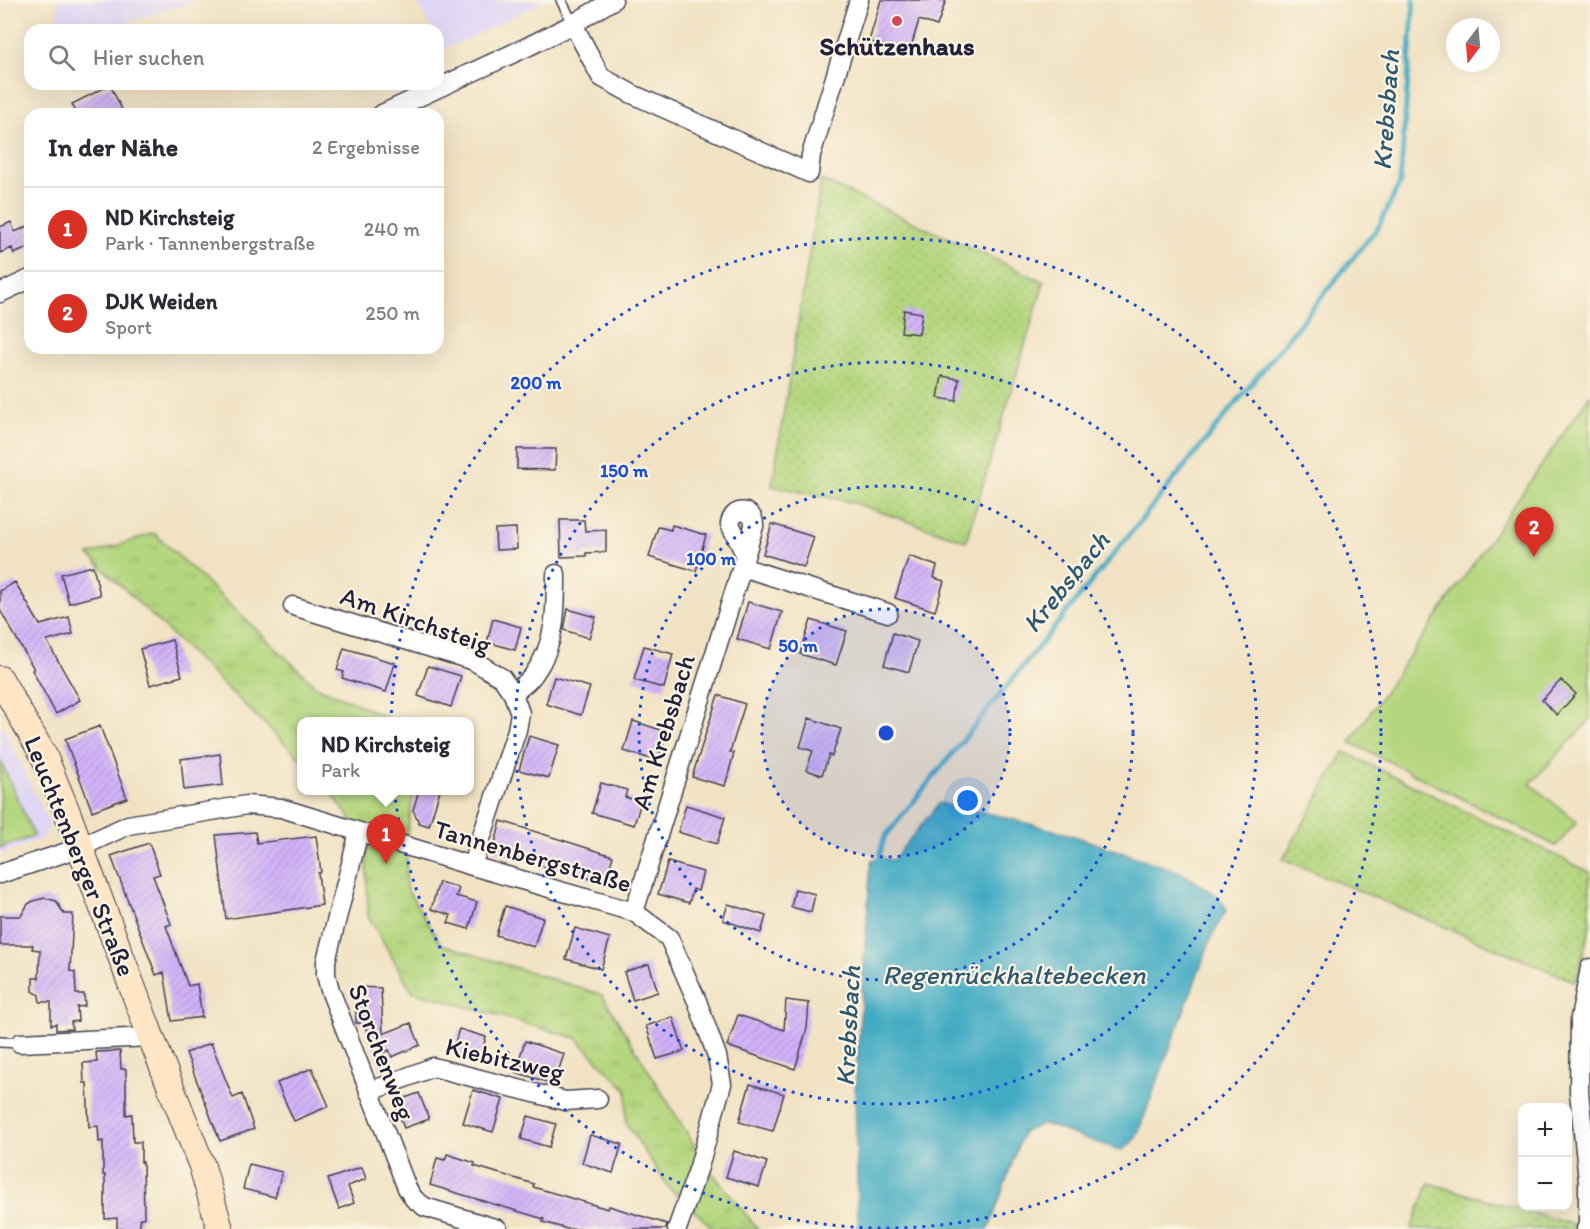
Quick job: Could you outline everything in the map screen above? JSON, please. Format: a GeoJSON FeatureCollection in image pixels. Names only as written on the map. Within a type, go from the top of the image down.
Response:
{"type":"FeatureCollection","features":[{"type":"Feature","properties":{"kind":"street"},"geometry":{"type":"LineString","coordinates":[[444,85],[573,24],[613,0]]}},
{"type":"Feature","properties":{"kind":"street"},"geometry":{"type":"LineString","coordinates":[[573,24],[601,77],[632,94],[809,173],[811,155],[859,0]]}},
{"type":"Feature","properties":{"kind":"street"},"geometry":{"type":"LineString","coordinates":[[395,108],[434,90]]}},
{"type":"Feature","properties":{"kind":"street"},"geometry":{"type":"LineString","coordinates":[[0,293],[24,282]]}},
{"type":"Feature","properties":{"kind":"street","name":"Am Krebsbach"},"geometry":{"type":"LineString","coordinates":[[634,912],[743,560],[888,614]]}},
{"type":"Feature","properties":{"kind":"street"},"geometry":{"type":"LineString","coordinates":[[472,866],[517,730],[519,713],[513,693],[533,676],[551,640],[556,613],[556,574]]}},
{"type":"Feature","properties":{"kind":"street","name":"Am Kirchsteig"},"geometry":{"type":"LineString","coordinates":[[293,606],[474,662],[502,678],[513,693]]}},
{"type":"Feature","properties":{"kind":"street","name":"Leuchtenberger Straße"},"geometry":{"type":"LineString","coordinates":[[0,679],[44,756],[202,1166],[220,1229]]}},
{"type":"Feature","properties":{"kind":"street","name":"Tannenbergstraße"},"geometry":{"type":"LineString","coordinates":[[0,874],[80,848],[128,825],[247,805],[281,808],[634,912],[669,938],[697,1001],[717,1056],[722,1084],[699,1167],[677,1229]]}},
{"type":"Feature","properties":{"kind":"street","name":"Storchenweg"},"geometry":{"type":"LineString","coordinates":[[359,832],[326,961],[326,975],[330,990],[407,1188],[414,1199],[425,1207],[498,1229]]}},
{"type":"Feature","properties":{"kind":"street"},"geometry":{"type":"LineString","coordinates":[[1586,1229],[1588,1181],[1579,1071],[1580,1018],[1590,968]]}},
{"type":"Feature","properties":{"kind":"street"},"geometry":{"type":"LineString","coordinates":[[20,1043],[151,1037]]}},
{"type":"Feature","properties":{"kind":"street","name":"Kiebitzweg"},"geometry":{"type":"LineString","coordinates":[[369,1092],[433,1067],[565,1101],[597,1099]]}},
{"type":"Feature","properties":{"kind":"lane"},"geometry":{"type":"LineString","coordinates":[[561,0],[573,24]]}},
{"type":"Feature","properties":{"kind":"lane"},"geometry":{"type":"LineString","coordinates":[[0,1042],[20,1043]]}},
{"type":"Feature","properties":{"kind":"shaded area"},"geometry":{"type":"Polygon","coordinates":[[[59,0],[197,0],[123,24],[55,24],[59,0]]]}},
{"type":"Feature","properties":{"kind":"shaded area"},"geometry":{"type":"Polygon","coordinates":[[[416,0],[546,0],[468,39],[444,48],[444,24],[429,24],[416,0]]]}},
{"type":"Feature","properties":{"kind":"shaded area"},"geometry":{"type":"Polygon","coordinates":[[[0,722],[50,825],[43,838],[0,855],[0,722]]]}},
{"type":"Feature","properties":{"kind":"green space"},"geometry":{"type":"Polygon","coordinates":[[[821,180],[1044,282],[966,541],[851,502],[772,486],[821,180]]]}},
{"type":"Feature","properties":{"kind":"green space"},"geometry":{"type":"Polygon","coordinates":[[[1590,395],[1590,720],[1530,784],[1577,822],[1556,846],[1350,742],[1590,395]]]}},
{"type":"Feature","properties":{"kind":"green space"},"geometry":{"type":"Polygon","coordinates":[[[154,533],[316,686],[386,717],[297,717],[297,755],[89,555],[154,533]]]}},
{"type":"Feature","properties":{"kind":"green space"},"geometry":{"type":"Polygon","coordinates":[[[1344,752],[1590,872],[1590,927],[1576,982],[1283,859],[1344,752]]]}},
{"type":"Feature","properties":{"kind":"green space"},"geometry":{"type":"Polygon","coordinates":[[[0,760],[34,836],[0,848],[0,760]]]}},
{"type":"Feature","properties":{"kind":"green space"},"geometry":{"type":"Polygon","coordinates":[[[333,795],[413,795],[407,834],[406,888],[441,944],[602,995],[709,1169],[758,1229],[714,1229],[669,1188],[626,1123],[627,1090],[576,1038],[412,991],[368,916],[366,840],[333,795]]]}},
{"type":"Feature","properties":{"kind":"green space"},"geometry":{"type":"Polygon","coordinates":[[[1429,1183],[1518,1209],[1518,1211],[1526,1211],[1578,1226],[1578,1229],[1411,1229],[1429,1183]]]}},
{"type":"Feature","properties":{"kind":"water","name":"Regenrückhaltebecken"},"geometry":{"type":"Polygon","coordinates":[[[939,803],[1068,834],[1180,872],[1217,895],[1227,909],[1212,936],[1136,1138],[1122,1151],[1043,1124],[1023,1132],[989,1229],[858,1229],[855,1092],[871,861],[878,857],[893,860],[939,803]]]}},
{"type":"Feature","properties":{"kind":"building","name":"Schützenhaus"},"geometry":{"type":"Polygon","coordinates":[[[881,0],[946,0],[937,26],[919,20],[909,54],[869,41],[881,0]]]}},
{"type":"Feature","properties":{"kind":"building"},"geometry":{"type":"Polygon","coordinates":[[[100,90],[112,90],[121,108],[74,108],[72,104],[100,90]]]}},
{"type":"Feature","properties":{"kind":"building"},"geometry":{"type":"Polygon","coordinates":[[[11,222],[15,232],[24,228],[24,250],[14,254],[12,248],[0,253],[0,227],[11,222]]]}},
{"type":"Feature","properties":{"kind":"building"},"geometry":{"type":"Polygon","coordinates":[[[904,310],[922,313],[919,334],[901,332],[904,310]]]}},
{"type":"Feature","properties":{"kind":"building"},"geometry":{"type":"Polygon","coordinates":[[[942,376],[959,379],[956,401],[938,398],[942,376]]]}},
{"type":"Feature","properties":{"kind":"building"},"geometry":{"type":"Polygon","coordinates":[[[517,449],[556,449],[555,470],[517,469],[517,449]]]}},
{"type":"Feature","properties":{"kind":"building"},"geometry":{"type":"Polygon","coordinates":[[[560,520],[584,520],[585,531],[606,530],[606,552],[561,557],[560,520]]]}},
{"type":"Feature","properties":{"kind":"building"},"geometry":{"type":"Polygon","coordinates":[[[772,524],[814,537],[804,567],[763,554],[772,524]]]}},
{"type":"Feature","properties":{"kind":"building"},"geometry":{"type":"Polygon","coordinates":[[[672,525],[706,535],[696,571],[649,557],[658,527],[671,530],[672,525]]]}},
{"type":"Feature","properties":{"kind":"building"},"geometry":{"type":"Polygon","coordinates":[[[516,528],[517,549],[496,550],[495,529],[516,528]]]}},
{"type":"Feature","properties":{"kind":"building"},"geometry":{"type":"Polygon","coordinates":[[[909,556],[937,566],[934,578],[944,581],[935,611],[895,598],[909,556]]]}},
{"type":"Feature","properties":{"kind":"building"},"geometry":{"type":"Polygon","coordinates":[[[93,566],[100,595],[69,603],[61,574],[93,566]]]}},
{"type":"Feature","properties":{"kind":"building"},"geometry":{"type":"Polygon","coordinates":[[[15,582],[40,625],[69,617],[73,634],[47,641],[80,700],[56,714],[32,670],[34,669],[0,610],[0,591],[15,582]]]}},
{"type":"Feature","properties":{"kind":"building"},"geometry":{"type":"Polygon","coordinates":[[[748,602],[782,612],[771,649],[737,639],[748,602]]]}},
{"type":"Feature","properties":{"kind":"building"},"geometry":{"type":"Polygon","coordinates":[[[568,609],[596,617],[589,638],[564,630],[568,609]]]}},
{"type":"Feature","properties":{"kind":"building"},"geometry":{"type":"Polygon","coordinates":[[[493,619],[521,627],[515,650],[487,642],[493,619]]]}},
{"type":"Feature","properties":{"kind":"building"},"geometry":{"type":"Polygon","coordinates":[[[811,620],[847,631],[836,665],[800,654],[811,620]]]}},
{"type":"Feature","properties":{"kind":"building"},"geometry":{"type":"Polygon","coordinates":[[[893,633],[918,641],[909,672],[884,665],[893,633]]]}},
{"type":"Feature","properties":{"kind":"building"},"geometry":{"type":"Polygon","coordinates":[[[172,640],[182,676],[150,685],[140,649],[172,640]]]}},
{"type":"Feature","properties":{"kind":"building"},"geometry":{"type":"Polygon","coordinates":[[[644,646],[673,654],[664,688],[634,680],[644,646]]]}},
{"type":"Feature","properties":{"kind":"building"},"geometry":{"type":"Polygon","coordinates":[[[344,648],[395,663],[386,692],[342,678],[344,672],[337,670],[344,648]]]}},
{"type":"Feature","properties":{"kind":"building"},"geometry":{"type":"Polygon","coordinates":[[[428,666],[461,676],[451,707],[418,696],[428,666]]]}},
{"type":"Feature","properties":{"kind":"building"},"geometry":{"type":"Polygon","coordinates":[[[554,677],[590,687],[581,715],[546,704],[554,677]]]}},
{"type":"Feature","properties":{"kind":"building"},"geometry":{"type":"Polygon","coordinates":[[[1561,680],[1576,694],[1557,715],[1542,700],[1561,680]]]}},
{"type":"Feature","properties":{"kind":"building"},"geometry":{"type":"Polygon","coordinates":[[[718,695],[745,704],[730,752],[734,753],[725,786],[692,777],[718,695]]]}},
{"type":"Feature","properties":{"kind":"building"},"geometry":{"type":"Polygon","coordinates":[[[809,718],[841,729],[832,756],[829,755],[822,775],[806,770],[813,751],[800,747],[809,718]]]}},
{"type":"Feature","properties":{"kind":"building"},"geometry":{"type":"Polygon","coordinates":[[[633,721],[667,732],[658,761],[624,751],[633,721]]]}},
{"type":"Feature","properties":{"kind":"building"},"geometry":{"type":"Polygon","coordinates":[[[100,726],[127,798],[92,811],[65,739],[100,726]]]}},
{"type":"Feature","properties":{"kind":"building"},"geometry":{"type":"Polygon","coordinates":[[[529,736],[559,745],[549,778],[519,770],[529,736]]]}},
{"type":"Feature","properties":{"kind":"building"},"geometry":{"type":"Polygon","coordinates":[[[220,754],[223,785],[184,790],[181,759],[220,754]]]}},
{"type":"Feature","properties":{"kind":"building"},"geometry":{"type":"Polygon","coordinates":[[[601,783],[627,790],[625,797],[641,802],[634,825],[592,813],[601,783]]]}},
{"type":"Feature","properties":{"kind":"building"},"geometry":{"type":"Polygon","coordinates":[[[418,795],[438,795],[429,826],[419,823],[413,810],[418,795]]]}},
{"type":"Feature","properties":{"kind":"building"},"geometry":{"type":"Polygon","coordinates":[[[686,805],[725,817],[717,844],[678,832],[686,805]]]}},
{"type":"Feature","properties":{"kind":"building"},"geometry":{"type":"Polygon","coordinates":[[[501,821],[613,856],[605,883],[493,851],[501,821]]]}},
{"type":"Feature","properties":{"kind":"building"},"geometry":{"type":"Polygon","coordinates":[[[255,832],[257,843],[316,836],[321,872],[318,873],[322,905],[226,919],[216,835],[255,832]]]}},
{"type":"Feature","properties":{"kind":"building"},"geometry":{"type":"Polygon","coordinates":[[[149,843],[160,874],[153,876],[171,924],[166,926],[188,986],[197,984],[202,1017],[172,1021],[164,972],[156,975],[111,856],[149,843]]]}},
{"type":"Feature","properties":{"kind":"building"},"geometry":{"type":"Polygon","coordinates":[[[668,862],[703,872],[698,891],[693,889],[689,903],[658,894],[668,862]]]}},
{"type":"Feature","properties":{"kind":"building"},"geometry":{"type":"Polygon","coordinates":[[[439,882],[459,888],[456,896],[477,902],[469,929],[448,923],[451,915],[431,909],[439,882]]]}},
{"type":"Feature","properties":{"kind":"building"},"geometry":{"type":"Polygon","coordinates":[[[795,889],[815,894],[811,912],[791,907],[795,889]]]}},
{"type":"Feature","properties":{"kind":"building"},"geometry":{"type":"Polygon","coordinates":[[[45,898],[56,901],[64,914],[73,914],[70,971],[75,972],[76,994],[84,994],[85,1006],[77,1007],[78,1021],[71,1022],[72,1029],[56,1030],[56,1024],[51,1025],[51,1002],[40,1002],[39,995],[33,991],[33,978],[39,978],[40,950],[32,949],[33,945],[0,945],[0,916],[21,916],[28,904],[45,898]]]}},
{"type":"Feature","properties":{"kind":"building"},"geometry":{"type":"Polygon","coordinates":[[[728,904],[766,916],[761,933],[723,920],[728,904]]]}},
{"type":"Feature","properties":{"kind":"building"},"geometry":{"type":"Polygon","coordinates":[[[505,906],[543,918],[534,947],[496,935],[505,906]]]}},
{"type":"Feature","properties":{"kind":"building"},"geometry":{"type":"Polygon","coordinates":[[[575,928],[610,938],[601,969],[566,959],[575,928]]]}},
{"type":"Feature","properties":{"kind":"building"},"geometry":{"type":"Polygon","coordinates":[[[649,964],[658,992],[633,1000],[624,972],[649,964]]]}},
{"type":"Feature","properties":{"kind":"building"},"geometry":{"type":"Polygon","coordinates":[[[356,987],[381,988],[383,1034],[411,1023],[420,1045],[392,1057],[389,1050],[384,1052],[384,1069],[382,1070],[364,1023],[356,1023],[356,987]]]}},
{"type":"Feature","properties":{"kind":"building"},"geometry":{"type":"Polygon","coordinates":[[[786,1000],[809,1003],[807,1028],[795,1069],[727,1046],[738,1015],[784,1030],[786,1000]]]}},
{"type":"Feature","properties":{"kind":"building"},"geometry":{"type":"Polygon","coordinates":[[[673,1017],[684,1051],[657,1059],[646,1026],[673,1017]]]}},
{"type":"Feature","properties":{"kind":"building"},"geometry":{"type":"Polygon","coordinates":[[[459,1029],[486,1037],[479,1061],[452,1053],[459,1029]]]}},
{"type":"Feature","properties":{"kind":"building"},"geometry":{"type":"Polygon","coordinates":[[[525,1041],[564,1054],[554,1084],[515,1072],[525,1041]]]}},
{"type":"Feature","properties":{"kind":"building"},"geometry":{"type":"Polygon","coordinates":[[[211,1043],[233,1098],[242,1094],[254,1129],[220,1141],[186,1053],[211,1043]]]}},
{"type":"Feature","properties":{"kind":"building"},"geometry":{"type":"Polygon","coordinates":[[[120,1051],[121,1069],[126,1069],[126,1115],[132,1114],[133,1142],[141,1142],[144,1218],[140,1218],[140,1229],[117,1229],[117,1218],[105,1219],[103,1141],[99,1142],[98,1126],[89,1127],[87,1083],[84,1083],[83,1063],[97,1062],[96,1052],[120,1051]]]}},
{"type":"Feature","properties":{"kind":"building"},"geometry":{"type":"Polygon","coordinates":[[[312,1068],[329,1106],[294,1121],[277,1083],[312,1068]]]}},
{"type":"Feature","properties":{"kind":"building"},"geometry":{"type":"Polygon","coordinates":[[[750,1084],[784,1094],[773,1131],[739,1122],[750,1084]]]}},
{"type":"Feature","properties":{"kind":"building"},"geometry":{"type":"Polygon","coordinates":[[[473,1090],[503,1099],[493,1132],[463,1123],[473,1090]]]}},
{"type":"Feature","properties":{"kind":"building"},"geometry":{"type":"Polygon","coordinates":[[[419,1093],[429,1119],[404,1128],[394,1102],[419,1093]]]}},
{"type":"Feature","properties":{"kind":"building"},"geometry":{"type":"Polygon","coordinates":[[[528,1116],[556,1124],[549,1147],[521,1139],[528,1116]]]}},
{"type":"Feature","properties":{"kind":"building"},"geometry":{"type":"Polygon","coordinates":[[[590,1135],[622,1144],[613,1173],[582,1163],[590,1135]]]}},
{"type":"Feature","properties":{"kind":"building"},"geometry":{"type":"Polygon","coordinates":[[[734,1151],[767,1162],[759,1187],[726,1177],[734,1151]]]}},
{"type":"Feature","properties":{"kind":"building"},"geometry":{"type":"Polygon","coordinates":[[[447,1154],[475,1163],[474,1166],[534,1184],[533,1187],[608,1209],[609,1206],[667,1224],[666,1229],[567,1229],[543,1222],[544,1219],[430,1185],[437,1158],[445,1160],[447,1154]]]}},
{"type":"Feature","properties":{"kind":"building"},"geometry":{"type":"Polygon","coordinates":[[[249,1164],[282,1172],[275,1197],[243,1189],[249,1164]]]}},
{"type":"Feature","properties":{"kind":"building"},"geometry":{"type":"Polygon","coordinates":[[[362,1167],[366,1179],[348,1186],[354,1203],[339,1209],[328,1179],[362,1167]]]}},
{"type":"Feature","properties":{"kind":"waterway","name":"Krebsbach"},"geometry":{"type":"LineString","coordinates":[[878,862],[884,838],[1379,226],[1400,183],[1414,0]]}},
{"type":"Feature","properties":{"kind":"place","name":"Schützenhaus"},"geometry":{"type":"Point","coordinates":[897,21]}},
{"type":"Feature","properties":{"kind":"place","name":"DJK Weiden"},"geometry":{"type":"Point","coordinates":[1534,557]}},
{"type":"Feature","properties":{"kind":"place","name":"ND Kirchsteig"},"geometry":{"type":"Point","coordinates":[386,864]}}]}
